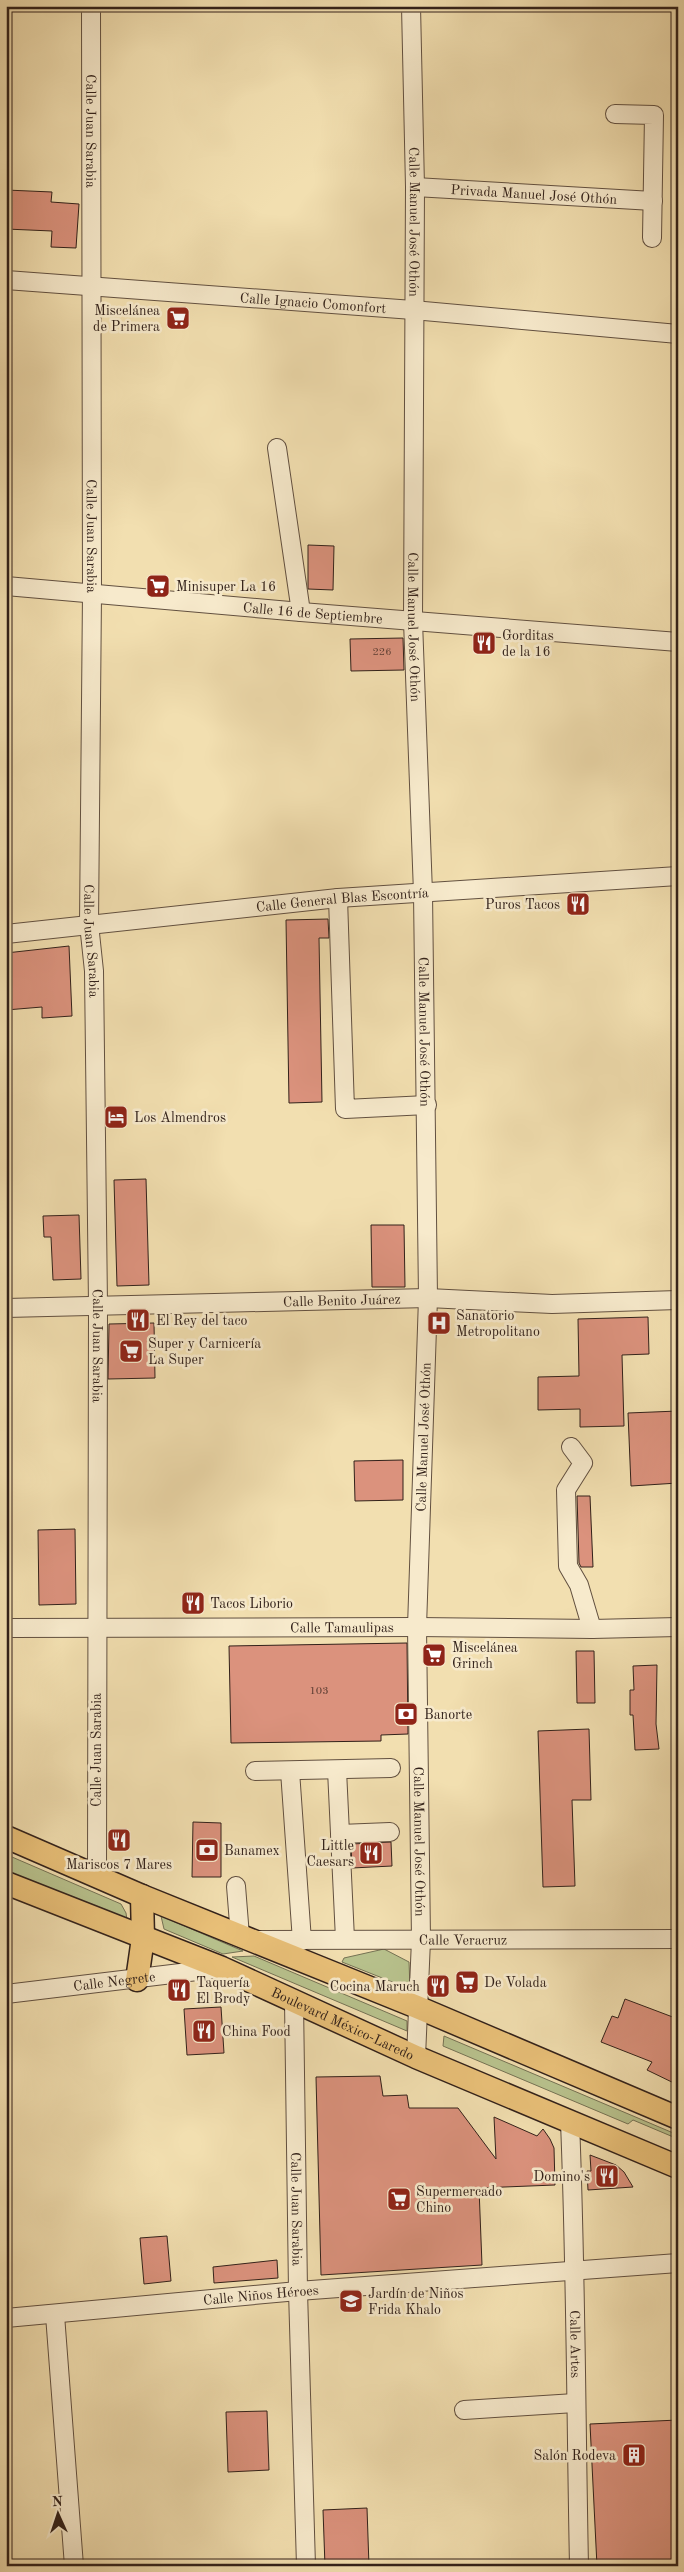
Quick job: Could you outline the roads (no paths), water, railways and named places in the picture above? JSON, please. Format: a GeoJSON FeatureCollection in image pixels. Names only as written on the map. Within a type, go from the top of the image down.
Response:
{"type":"FeatureCollection","features":[{"type":"Feature","properties":{"kind":"main road"},"geometry":{"type":"LineString","coordinates":[[6,1837],[142,1896],[417,2007],[678,2118]]}},
{"type":"Feature","properties":{"kind":"main road","name":"Boulevard México-Laredo"},"geometry":{"type":"LineString","coordinates":[[6,1883],[222,1968],[416,2057],[678,2167]]}},
{"type":"Feature","properties":{"kind":"main road"},"geometry":{"type":"LineString","coordinates":[[138,1980],[143,1938],[142,1896]]}},
{"type":"Feature","properties":{"kind":"street","name":"Calle Juan Sarabia"},"geometry":{"type":"LineString","coordinates":[[91,6],[92,593],[89,924],[94,971],[98,1305],[97,1875]]}},
{"type":"Feature","properties":{"kind":"street","name":"Calle Manuel José Othón"},"geometry":{"type":"LineString","coordinates":[[411,6],[415,187],[412,621],[423,893],[428,1298],[417,1627],[421,1940],[416,2057]]}},
{"type":"Feature","properties":{"kind":"street"},"geometry":{"type":"LineString","coordinates":[[615,114],[654,115],[652,238]]}},
{"type":"Feature","properties":{"kind":"street","name":"Privada Manuel José Othón"},"geometry":{"type":"LineString","coordinates":[[415,187],[653,201]]}},
{"type":"Feature","properties":{"kind":"street","name":"Calle Ignacio Comonfort"},"geometry":{"type":"LineString","coordinates":[[6,280],[91,288],[413,310],[678,334]]}},
{"type":"Feature","properties":{"kind":"street"},"geometry":{"type":"LineString","coordinates":[[277,448],[301,612]]}},
{"type":"Feature","properties":{"kind":"street","name":"Calle 16 de Septiembre"},"geometry":{"type":"LineString","coordinates":[[6,586],[678,642]]}},
{"type":"Feature","properties":{"kind":"street","name":"Calle General Blas Escontría"},"geometry":{"type":"LineString","coordinates":[[6,934],[338,898],[678,876]]}},
{"type":"Feature","properties":{"kind":"street"},"geometry":{"type":"LineString","coordinates":[[338,898],[345,1109],[427,1105]]}},
{"type":"Feature","properties":{"kind":"street","name":"Calle Benito Juárez"},"geometry":{"type":"LineString","coordinates":[[6,1308],[428,1298],[552,1304],[678,1300]]}},
{"type":"Feature","properties":{"kind":"street"},"geometry":{"type":"LineString","coordinates":[[571,1447],[583,1463],[566,1490],[568,1566],[579,1585],[592,1629]]}},
{"type":"Feature","properties":{"kind":"street","name":"Calle Tamaulipas"},"geometry":{"type":"LineString","coordinates":[[6,1628],[96,1626],[592,1629],[678,1627]]}},
{"type":"Feature","properties":{"kind":"street"},"geometry":{"type":"LineString","coordinates":[[255,1771],[391,1768]]}},
{"type":"Feature","properties":{"kind":"street"},"geometry":{"type":"LineString","coordinates":[[290,1770],[302,1941]]}},
{"type":"Feature","properties":{"kind":"street"},"geometry":{"type":"LineString","coordinates":[[337,1770],[345,1939]]}},
{"type":"Feature","properties":{"kind":"street"},"geometry":{"type":"LineString","coordinates":[[340,1834],[390,1832]]}},
{"type":"Feature","properties":{"kind":"street"},"geometry":{"type":"LineString","coordinates":[[236,1886],[244,1938]]}},
{"type":"Feature","properties":{"kind":"street","name":"Calle Veracruz"},"geometry":{"type":"LineString","coordinates":[[244,1938],[302,1941],[345,1939],[678,1939]]}},
{"type":"Feature","properties":{"kind":"street","name":"Calle Negrete"},"geometry":{"type":"LineString","coordinates":[[6,1994],[138,1980],[222,1968]]}},
{"type":"Feature","properties":{"kind":"street","name":"Calle Juan Sarabia"},"geometry":{"type":"LineString","coordinates":[[294,2001],[298,2291],[306,2566]]}},
{"type":"Feature","properties":{"kind":"street","name":"Calle Artes"},"geometry":{"type":"LineString","coordinates":[[570,2122],[576,2272],[575,2403],[579,2566]]}},
{"type":"Feature","properties":{"kind":"street","name":"Calle Niños Héroes"},"geometry":{"type":"LineString","coordinates":[[6,2318],[55,2315],[298,2291],[678,2263]]}},
{"type":"Feature","properties":{"kind":"street"},"geometry":{"type":"LineString","coordinates":[[55,2315],[74,2566]]}},
{"type":"Feature","properties":{"kind":"street"},"geometry":{"type":"LineString","coordinates":[[464,2410],[575,2403]]}},
{"type":"Feature","properties":{"kind":"place","name":"Miscelánea de Primera"},"geometry":{"type":"Point","coordinates":[178,318]}},
{"type":"Feature","properties":{"kind":"place","name":"Minisuper La 16"},"geometry":{"type":"Point","coordinates":[158,586]}},
{"type":"Feature","properties":{"kind":"place","name":"Gorditas de la 16"},"geometry":{"type":"Point","coordinates":[484,643]}},
{"type":"Feature","properties":{"kind":"place","name":"Puros Tacos"},"geometry":{"type":"Point","coordinates":[578,904]}},
{"type":"Feature","properties":{"kind":"place","name":"Los Almendros"},"geometry":{"type":"Point","coordinates":[116,1117]}},
{"type":"Feature","properties":{"kind":"place","name":"El Rey del taco"},"geometry":{"type":"Point","coordinates":[138,1320]}},
{"type":"Feature","properties":{"kind":"place","name":"Sanatorio Metropolitano"},"geometry":{"type":"Point","coordinates":[439,1323]}},
{"type":"Feature","properties":{"kind":"place","name":"Super y Carnicería La Super"},"geometry":{"type":"Point","coordinates":[131,1351]}},
{"type":"Feature","properties":{"kind":"place","name":"Tacos Liborio"},"geometry":{"type":"Point","coordinates":[193,1603]}},
{"type":"Feature","properties":{"kind":"place","name":"Miscelánea Grinch"},"geometry":{"type":"Point","coordinates":[434,1655]}},
{"type":"Feature","properties":{"kind":"place","name":"Banorte"},"geometry":{"type":"Point","coordinates":[406,1714]}},
{"type":"Feature","properties":{"kind":"place","name":"Mariscos 7 Mares"},"geometry":{"type":"Point","coordinates":[119,1840]}},
{"type":"Feature","properties":{"kind":"place","name":"Banamex"},"geometry":{"type":"Point","coordinates":[207,1850]}},
{"type":"Feature","properties":{"kind":"place","name":"Little Caesars"},"geometry":{"type":"Point","coordinates":[371,1853]}},
{"type":"Feature","properties":{"kind":"place","name":"De Volada"},"geometry":{"type":"Point","coordinates":[467,1982]}},
{"type":"Feature","properties":{"kind":"place","name":"Cocina Maruch"},"geometry":{"type":"Point","coordinates":[438,1986]}},
{"type":"Feature","properties":{"kind":"place","name":"Taquería El Brody"},"geometry":{"type":"Point","coordinates":[179,1990]}},
{"type":"Feature","properties":{"kind":"place","name":"China Food"},"geometry":{"type":"Point","coordinates":[204,2031]}},
{"type":"Feature","properties":{"kind":"place","name":"Domino's"},"geometry":{"type":"Point","coordinates":[607,2176]}},
{"type":"Feature","properties":{"kind":"place","name":"Supermercado Chino"},"geometry":{"type":"Point","coordinates":[399,2199]}},
{"type":"Feature","properties":{"kind":"place","name":"Jardín de Niños Frida Khalo"},"geometry":{"type":"Point","coordinates":[351,2301]}},
{"type":"Feature","properties":{"kind":"place","name":"Salón Rodeva"},"geometry":{"type":"Point","coordinates":[634,2455]}}]}
